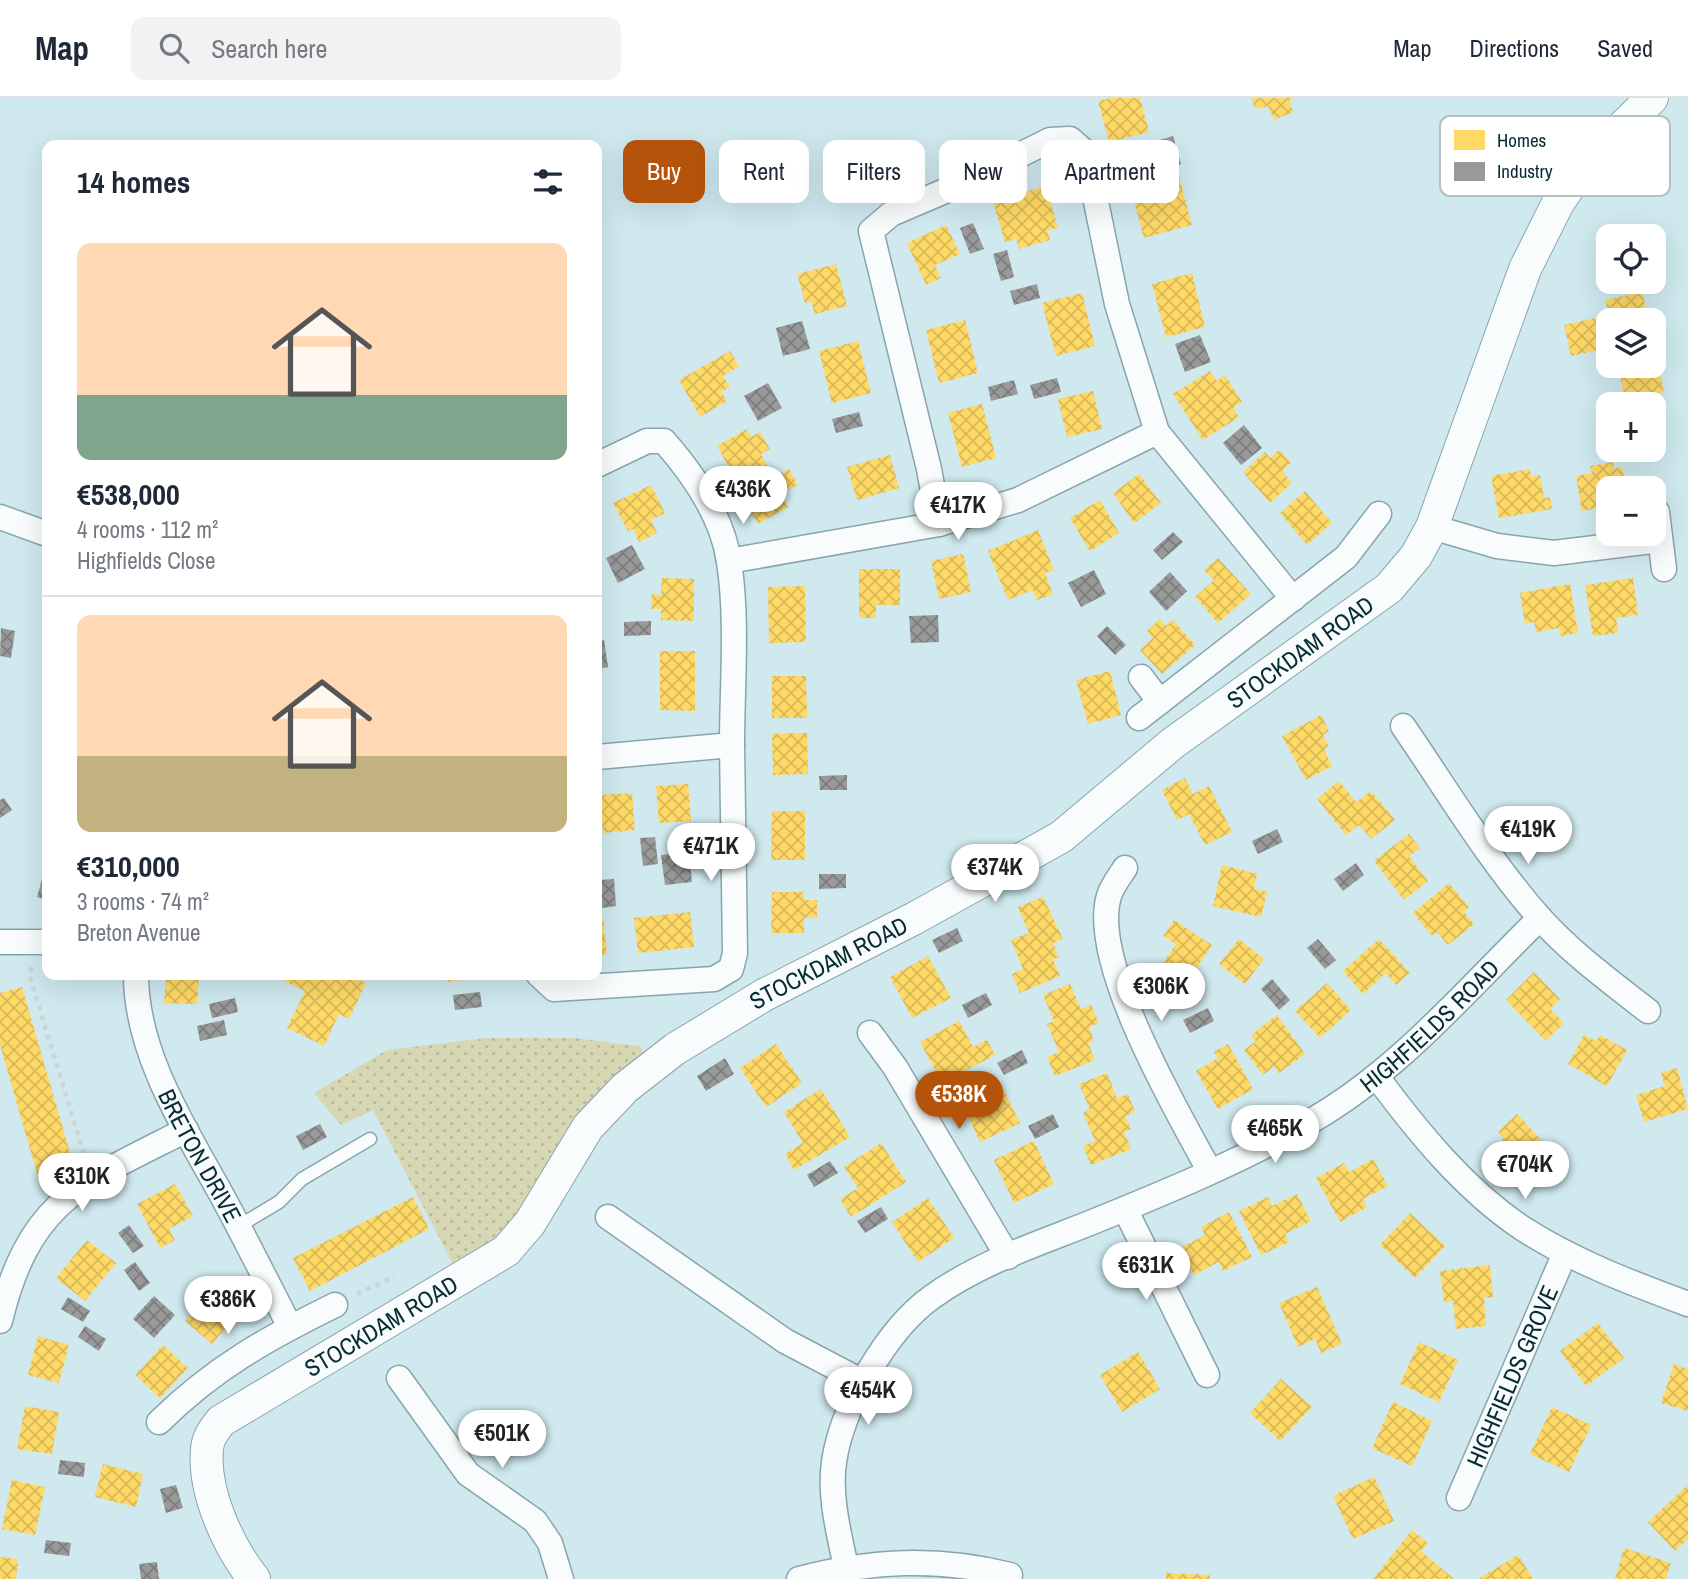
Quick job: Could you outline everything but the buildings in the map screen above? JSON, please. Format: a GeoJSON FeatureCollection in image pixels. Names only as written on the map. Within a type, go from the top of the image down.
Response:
{"type":"FeatureCollection","features":[{"type":"Feature","properties":{"kind":"street","name":"STOCKDAM ROAD"},"geometry":{"type":"LineString","coordinates":[[1634,116],[1652,98]]}},
{"type":"Feature","properties":{"kind":"street"},"geometry":{"type":"LineString","coordinates":[[939,524],[929,469],[871,231],[891,214],[966,182],[1051,140],[1070,139],[1086,153],[1117,304],[1157,432],[1293,599]]}},
{"type":"Feature","properties":{"kind":"street","name":"STOCKDAM ROAD"},"geometry":{"type":"LineString","coordinates":[[254,1579],[226,1531],[211,1491],[207,1449],[210,1435],[221,1421],[506,1251],[530,1223],[588,1127],[625,1088],[683,1044],[764,995],[915,918],[1061,837],[1173,743],[1389,588],[1416,556],[1432,527],[1525,269],[1563,196]]}},
{"type":"Feature","properties":{"kind":"street"},"geometry":{"type":"LineString","coordinates":[[729,561],[939,524],[1018,500],[1157,432]]}},
{"type":"Feature","properties":{"kind":"street"},"geometry":{"type":"LineString","coordinates":[[544,980],[554,989],[714,979],[732,969],[735,953],[729,561],[720,529],[686,466],[664,441],[647,441],[602,463]]}},
{"type":"Feature","properties":{"kind":"street"},"geometry":{"type":"LineString","coordinates":[[1139,718],[1346,557],[1379,514]]}},
{"type":"Feature","properties":{"kind":"street"},"geometry":{"type":"LineString","coordinates":[[0,517],[42,532]]}},
{"type":"Feature","properties":{"kind":"street"},"geometry":{"type":"LineString","coordinates":[[1432,527],[1497,547],[1554,553],[1611,546]]}},
{"type":"Feature","properties":{"kind":"street"},"geometry":{"type":"LineString","coordinates":[[1661,546],[1664,569]]}},
{"type":"Feature","properties":{"kind":"street"},"geometry":{"type":"LineString","coordinates":[[1140,677],[1160,702]]}},
{"type":"Feature","properties":{"kind":"street"},"geometry":{"type":"LineString","coordinates":[[1403,726],[1496,860],[1540,918],[1598,971],[1648,1011]]}},
{"type":"Feature","properties":{"kind":"street"},"geometry":{"type":"LineString","coordinates":[[602,757],[732,745]]}},
{"type":"Feature","properties":{"kind":"street"},"geometry":{"type":"LineString","coordinates":[[1125,868],[1109,895],[1106,924],[1114,969],[1144,1042],[1209,1170]]}},
{"type":"Feature","properties":{"kind":"street","name":"HIGHFIELDS ROAD"},"geometry":{"type":"LineString","coordinates":[[846,1567],[834,1503],[834,1463],[844,1426],[863,1382],[893,1337],[929,1298],[958,1280],[1007,1257],[1125,1209],[1310,1122],[1377,1077],[1540,918]]}},
{"type":"Feature","properties":{"kind":"street"},"geometry":{"type":"LineString","coordinates":[[0,942],[40,941]]}},
{"type":"Feature","properties":{"kind":"street","name":"BRETON DRIVE"},"geometry":{"type":"LineString","coordinates":[[136,980],[136,998],[146,1044],[186,1130],[290,1327]]}},
{"type":"Feature","properties":{"kind":"street"},"geometry":{"type":"LineString","coordinates":[[870,1033],[895,1067],[1007,1257]]}},
{"type":"Feature","properties":{"kind":"street"},"geometry":{"type":"LineString","coordinates":[[1377,1077],[1436,1151],[1477,1191],[1521,1227],[1565,1253],[1610,1274],[1688,1304]]}},
{"type":"Feature","properties":{"kind":"street"},"geometry":{"type":"LineString","coordinates":[[0,1321],[25,1247],[61,1200],[94,1177],[186,1130]]}},
{"type":"Feature","properties":{"kind":"street"},"geometry":{"type":"LineString","coordinates":[[1125,1209],[1208,1375]]}},
{"type":"Feature","properties":{"kind":"street"},"geometry":{"type":"LineString","coordinates":[[608,1217],[785,1341],[863,1382]]}},
{"type":"Feature","properties":{"kind":"street","name":"HIGHFIELDS GROVE"},"geometry":{"type":"LineString","coordinates":[[1459,1498],[1565,1253]]}},
{"type":"Feature","properties":{"kind":"street"},"geometry":{"type":"LineString","coordinates":[[159,1422],[193,1389],[228,1362],[335,1305]]}},
{"type":"Feature","properties":{"kind":"street"},"geometry":{"type":"LineString","coordinates":[[400,1378],[468,1475],[535,1521],[551,1543],[561,1579]]}},
{"type":"Feature","properties":{"kind":"street"},"geometry":{"type":"LineString","coordinates":[[799,1579],[846,1567],[901,1561],[1010,1575]]}},
{"type":"Feature","properties":{"kind":"lane"},"geometry":{"type":"LineString","coordinates":[[239,1226],[279,1202],[302,1179],[370,1139]]}},
{"type":"Feature","properties":{"kind":"path"},"geometry":{"type":"LineString","coordinates":[[40,941],[31,981],[79,1143],[94,1177]]}},
{"type":"Feature","properties":{"kind":"path"},"geometry":{"type":"LineString","coordinates":[[335,1305],[394,1277]]}},
{"type":"Feature","properties":{"kind":"green space"},"geometry":{"type":"Polygon","coordinates":[[[487,1038],[575,1038],[639,1046],[651,1060],[573,1130],[551,1157],[500,1236],[473,1261],[456,1270],[373,1110],[341,1125],[314,1093],[387,1050],[487,1038]]]}}]}
